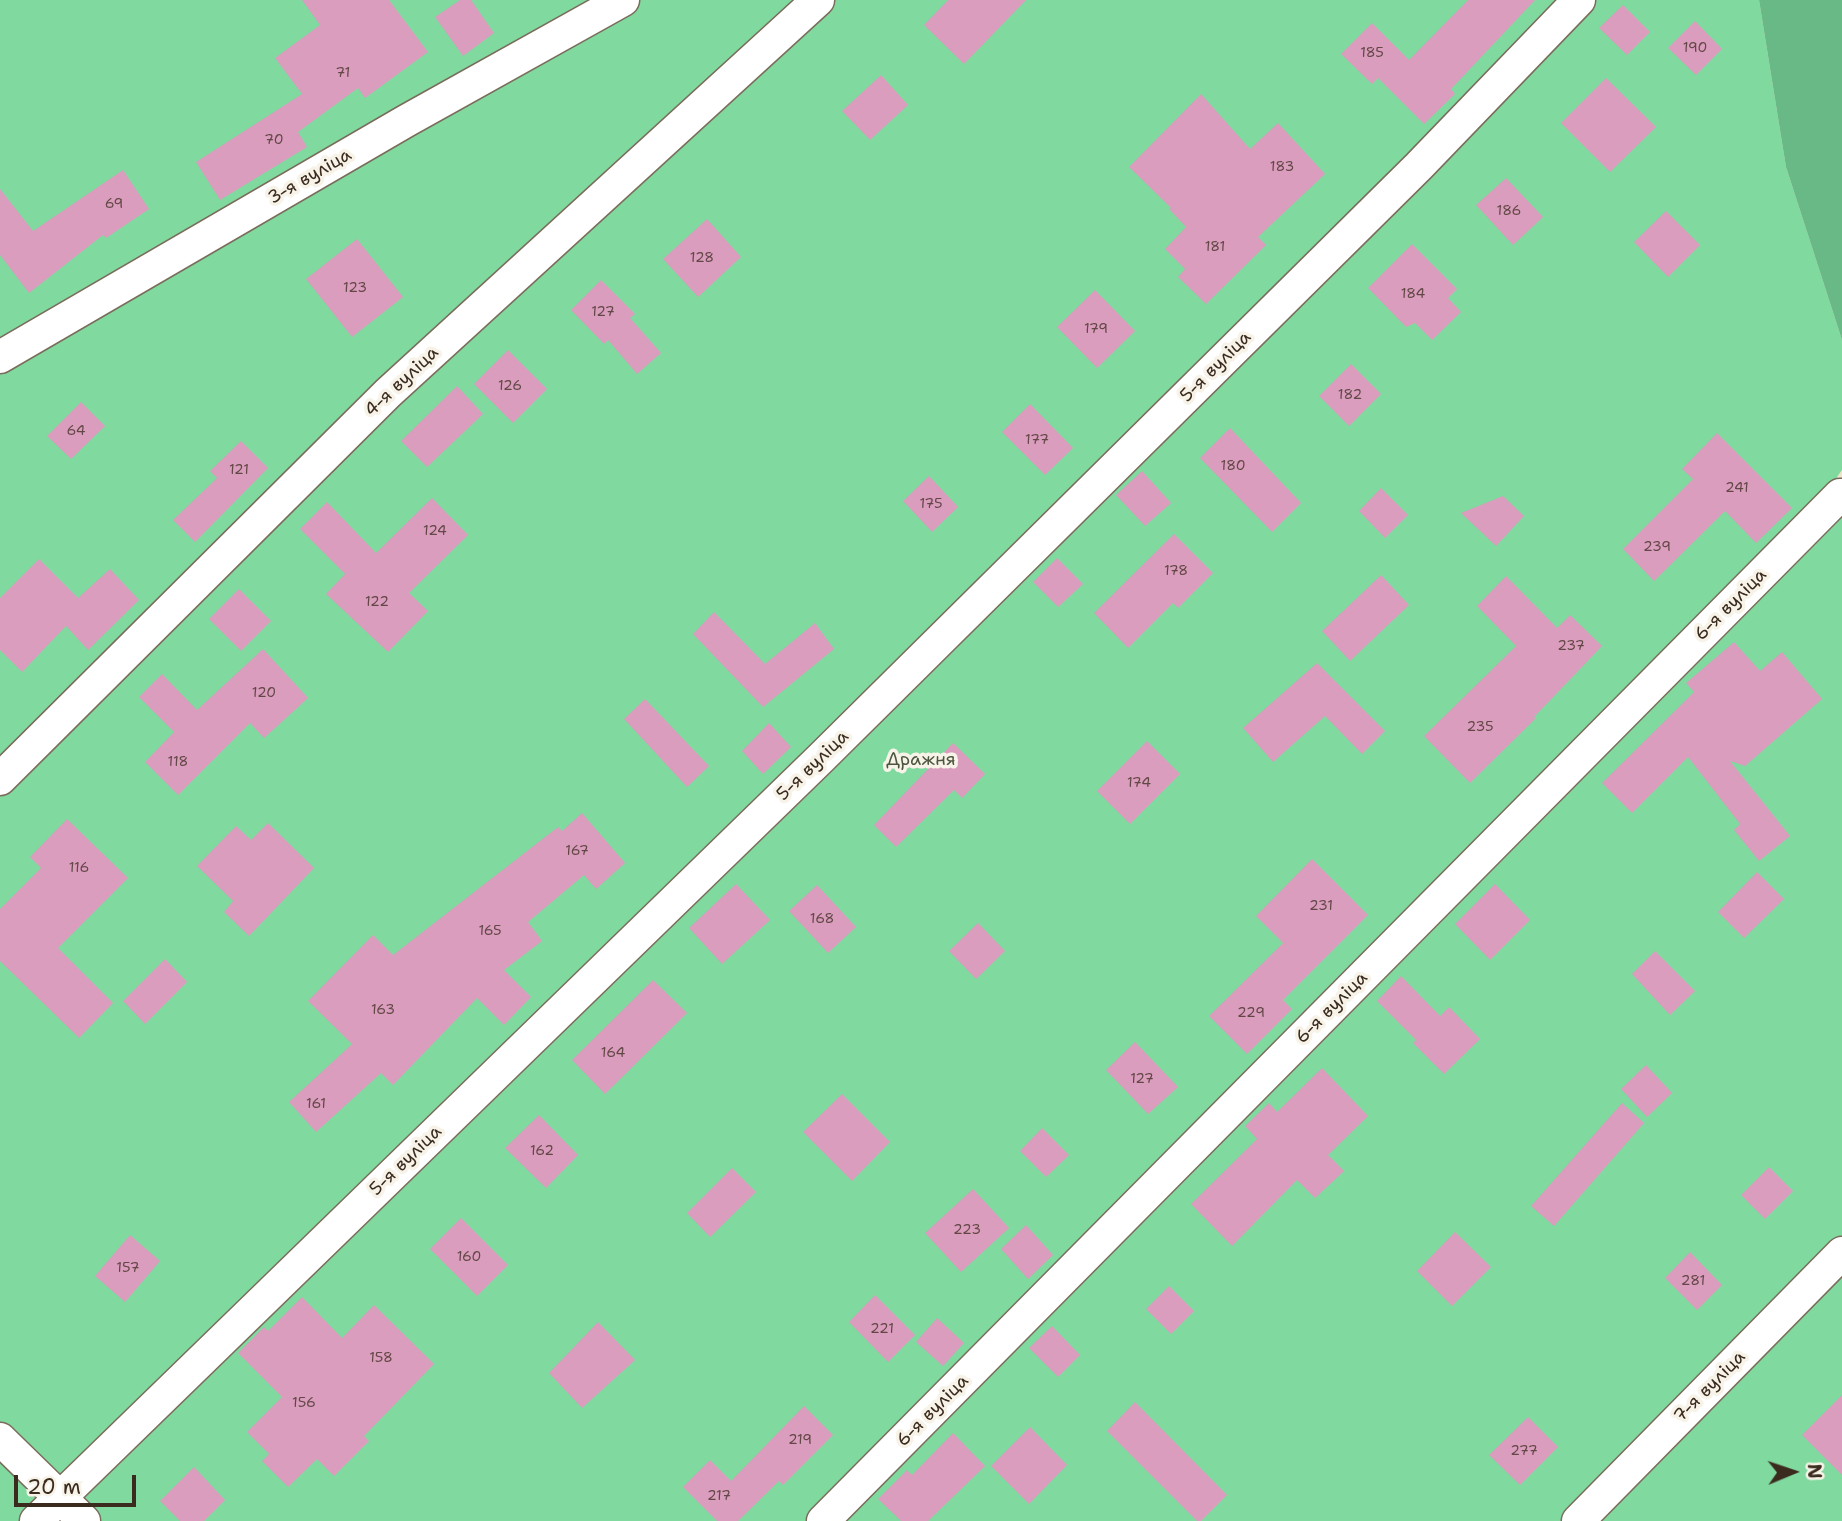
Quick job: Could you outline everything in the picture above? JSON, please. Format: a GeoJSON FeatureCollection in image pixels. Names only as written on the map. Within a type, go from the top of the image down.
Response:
{"type":"FeatureCollection","features":[{"type":"Feature","properties":{"kind":"street","name":"3-я вуліца"},"geometry":{"type":"LineString","coordinates":[[0,357],[406,121],[623,0]]}},
{"type":"Feature","properties":{"kind":"street","name":"4-я вуліца"},"geometry":{"type":"LineString","coordinates":[[0,779],[388,393],[818,0]]}},
{"type":"Feature","properties":{"kind":"street","name":"5-я вуліца"},"geometry":{"type":"LineString","coordinates":[[36,1521],[821,758],[1419,166],[1579,0]]}},
{"type":"Feature","properties":{"kind":"street","name":"6-я вуліца"},"geometry":{"type":"LineString","coordinates":[[823,1521],[1840,495]]}},
{"type":"Feature","properties":{"kind":"street","name":"7-я вуліца"},"geometry":{"type":"LineString","coordinates":[[1578,1521],[1842,1253]]}},
{"type":"Feature","properties":{"kind":"street"},"geometry":{"type":"LineString","coordinates":[[0,1439],[84,1521]]}},
{"type":"Feature","properties":{"kind":"green space","name":"Дражня"},"geometry":{"type":"Polygon","coordinates":[[[0,0],[1759,0],[1786,167],[1842,340],[1842,470],[1837,477],[1842,497],[1842,1521],[0,1521],[0,0]]]}},
{"type":"Feature","properties":{"kind":"green space"},"geometry":{"type":"Polygon","coordinates":[[[1759,0],[1842,0],[1842,340],[1786,167],[1759,0]]]}},
{"type":"Feature","properties":{"kind":"building"},"geometry":{"type":"Polygon","coordinates":[[[302,0],[389,0],[428,52],[365,98],[358,88],[298,132],[307,147],[220,200],[196,162],[302,94],[275,58],[320,25],[302,0]]]}},
{"type":"Feature","properties":{"kind":"building"},"geometry":{"type":"Polygon","coordinates":[[[460,0],[471,0],[494,33],[463,56],[435,17],[460,0]]]}},
{"type":"Feature","properties":{"kind":"building"},"geometry":{"type":"Polygon","coordinates":[[[948,0],[1026,0],[964,64],[924,25],[948,0]]]}},
{"type":"Feature","properties":{"kind":"building"},"geometry":{"type":"Polygon","coordinates":[[[1468,0],[1535,0],[1451,89],[1455,94],[1424,124],[1378,78],[1372,84],[1341,54],[1372,23],[1409,60],[1468,0]]]}},
{"type":"Feature","properties":{"kind":"building"},"geometry":{"type":"Polygon","coordinates":[[[1623,5],[1650,32],[1627,55],[1599,28],[1623,5]]]}},
{"type":"Feature","properties":{"kind":"building"},"geometry":{"type":"Polygon","coordinates":[[[1695,21],[1722,49],[1696,75],[1668,48],[1695,21]]]}},
{"type":"Feature","properties":{"kind":"building"},"geometry":{"type":"Polygon","coordinates":[[[881,75],[908,105],[870,140],[842,111],[881,75]]]}},
{"type":"Feature","properties":{"kind":"building"},"geometry":{"type":"Polygon","coordinates":[[[1606,78],[1656,127],[1610,172],[1561,123],[1606,78]]]}},
{"type":"Feature","properties":{"kind":"building"},"geometry":{"type":"Polygon","coordinates":[[[1201,94],[1250,149],[1278,123],[1325,174],[1258,237],[1266,245],[1206,304],[1178,277],[1185,269],[1165,249],[1186,227],[1169,209],[1171,208],[1129,167],[1201,94]]]}},
{"type":"Feature","properties":{"kind":"building"},"geometry":{"type":"Polygon","coordinates":[[[123,170],[149,209],[106,238],[103,235],[29,293],[0,255],[0,189],[33,231],[123,170]]]}},
{"type":"Feature","properties":{"kind":"building"},"geometry":{"type":"Polygon","coordinates":[[[1506,178],[1543,217],[1513,245],[1476,205],[1506,178]]]}},
{"type":"Feature","properties":{"kind":"building"},"geometry":{"type":"Polygon","coordinates":[[[1666,211],[1700,245],[1668,277],[1634,242],[1666,211]]]}},
{"type":"Feature","properties":{"kind":"building"},"geometry":{"type":"Polygon","coordinates":[[[707,219],[741,257],[698,297],[663,259],[707,219]]]}},
{"type":"Feature","properties":{"kind":"building"},"geometry":{"type":"Polygon","coordinates":[[[357,239],[403,297],[352,337],[306,279],[357,239]]]}},
{"type":"Feature","properties":{"kind":"building"},"geometry":{"type":"Polygon","coordinates":[[[1412,244],[1457,289],[1448,298],[1461,312],[1432,340],[1415,323],[1406,327],[1368,288],[1412,244]]]}},
{"type":"Feature","properties":{"kind":"building"},"geometry":{"type":"Polygon","coordinates":[[[601,280],[635,314],[630,318],[661,353],[637,374],[608,340],[604,344],[571,310],[601,280]]]}},
{"type":"Feature","properties":{"kind":"building"},"geometry":{"type":"Polygon","coordinates":[[[1095,290],[1135,331],[1097,368],[1057,327],[1095,290]]]}},
{"type":"Feature","properties":{"kind":"building"},"geometry":{"type":"Polygon","coordinates":[[[508,350],[547,389],[513,423],[474,384],[508,350]]]}},
{"type":"Feature","properties":{"kind":"building"},"geometry":{"type":"Polygon","coordinates":[[[1351,364],[1381,394],[1349,426],[1319,396],[1351,364]]]}},
{"type":"Feature","properties":{"kind":"building"},"geometry":{"type":"Polygon","coordinates":[[[457,386],[483,414],[427,467],[401,441],[457,386]]]}},
{"type":"Feature","properties":{"kind":"building"},"geometry":{"type":"Polygon","coordinates":[[[81,402],[105,426],[71,459],[47,436],[81,402]]]}},
{"type":"Feature","properties":{"kind":"building"},"geometry":{"type":"Polygon","coordinates":[[[1030,404],[1073,448],[1045,475],[1002,432],[1030,404]]]}},
{"type":"Feature","properties":{"kind":"building"},"geometry":{"type":"Polygon","coordinates":[[[1230,428],[1301,503],[1272,532],[1200,458],[1230,428]]]}},
{"type":"Feature","properties":{"kind":"building"},"geometry":{"type":"Polygon","coordinates":[[[1717,433],[1792,508],[1756,543],[1725,511],[1654,581],[1623,549],[1693,479],[1682,469],[1717,433]]]}},
{"type":"Feature","properties":{"kind":"building"},"geometry":{"type":"Polygon","coordinates":[[[241,441],[268,468],[195,542],[173,520],[217,478],[210,471],[241,441]]]}},
{"type":"Feature","properties":{"kind":"building"},"geometry":{"type":"Polygon","coordinates":[[[1142,471],[1171,503],[1145,526],[1116,495],[1142,471]]]}},
{"type":"Feature","properties":{"kind":"building"},"geometry":{"type":"Polygon","coordinates":[[[929,476],[958,507],[932,532],[903,501],[929,476]]]}},
{"type":"Feature","properties":{"kind":"building"},"geometry":{"type":"Polygon","coordinates":[[[1381,488],[1408,515],[1385,538],[1359,511],[1381,488]]]}},
{"type":"Feature","properties":{"kind":"building"},"geometry":{"type":"Polygon","coordinates":[[[1503,496],[1524,516],[1496,546],[1461,513],[1503,496]]]}},
{"type":"Feature","properties":{"kind":"building"},"geometry":{"type":"Polygon","coordinates":[[[432,498],[468,535],[409,593],[428,611],[388,652],[326,594],[345,574],[300,529],[327,502],[376,553],[432,498]]]}},
{"type":"Feature","properties":{"kind":"building"},"geometry":{"type":"Polygon","coordinates":[[[1174,534],[1213,573],[1178,608],[1173,603],[1128,648],[1094,613],[1174,534]]]}},
{"type":"Feature","properties":{"kind":"building"},"geometry":{"type":"Polygon","coordinates":[[[1057,558],[1083,584],[1058,607],[1033,582],[1057,558]]]}},
{"type":"Feature","properties":{"kind":"building"},"geometry":{"type":"Polygon","coordinates":[[[39,559],[78,598],[110,569],[139,600],[88,650],[66,626],[22,672],[0,650],[0,598],[39,559]]]}},
{"type":"Feature","properties":{"kind":"building"},"geometry":{"type":"Polygon","coordinates":[[[1381,575],[1409,605],[1350,661],[1322,631],[1381,575]]]}},
{"type":"Feature","properties":{"kind":"building"},"geometry":{"type":"Polygon","coordinates":[[[1506,576],[1557,628],[1570,615],[1602,646],[1534,717],[1536,718],[1470,783],[1424,736],[1516,646],[1477,606],[1506,576]]]}},
{"type":"Feature","properties":{"kind":"building"},"geometry":{"type":"Polygon","coordinates":[[[239,589],[271,621],[241,651],[209,619],[239,589]]]}},
{"type":"Feature","properties":{"kind":"building"},"geometry":{"type":"Polygon","coordinates":[[[714,612],[765,664],[815,623],[834,649],[763,707],[693,634],[714,612]]]}},
{"type":"Feature","properties":{"kind":"building"},"geometry":{"type":"Polygon","coordinates":[[[1734,642],[1760,671],[1782,652],[1822,699],[1745,766],[1730,761],[1790,836],[1759,861],[1734,830],[1740,824],[1688,757],[1632,813],[1602,783],[1694,692],[1686,683],[1734,642]]]}},
{"type":"Feature","properties":{"kind":"building"},"geometry":{"type":"Polygon","coordinates":[[[263,649],[308,698],[264,738],[250,723],[178,795],[145,762],[174,732],[139,697],[162,674],[197,710],[263,649]]]}},
{"type":"Feature","properties":{"kind":"building"},"geometry":{"type":"Polygon","coordinates":[[[1317,663],[1385,731],[1362,754],[1325,716],[1273,762],[1243,728],[1317,663]]]}},
{"type":"Feature","properties":{"kind":"building"},"geometry":{"type":"Polygon","coordinates":[[[645,699],[709,766],[687,787],[624,719],[645,699]]]}},
{"type":"Feature","properties":{"kind":"building"},"geometry":{"type":"Polygon","coordinates":[[[769,723],[791,747],[763,774],[742,751],[769,723]]]}},
{"type":"Feature","properties":{"kind":"building"},"geometry":{"type":"Polygon","coordinates":[[[1147,741],[1180,774],[1130,824],[1097,791],[1147,741]]]}},
{"type":"Feature","properties":{"kind":"building"},"geometry":{"type":"Polygon","coordinates":[[[953,743],[985,774],[962,798],[954,790],[896,847],[874,825],[953,743]]]}},
{"type":"Feature","properties":{"kind":"building"},"geometry":{"type":"Polygon","coordinates":[[[582,813],[625,863],[596,889],[584,875],[528,922],[542,941],[504,970],[531,997],[504,1025],[477,998],[393,1085],[381,1073],[316,1132],[289,1102],[352,1044],[308,1001],[373,935],[393,955],[558,827],[562,831],[582,813]]]}},
{"type":"Feature","properties":{"kind":"building"},"geometry":{"type":"Polygon","coordinates":[[[67,819],[128,878],[58,948],[113,1003],[79,1038],[0,961],[0,909],[41,868],[30,857],[67,819]]]}},
{"type":"Feature","properties":{"kind":"building"},"geometry":{"type":"Polygon","coordinates":[[[268,823],[314,868],[249,936],[224,912],[233,901],[197,866],[236,826],[251,840],[268,823]]]}},
{"type":"Feature","properties":{"kind":"building"},"geometry":{"type":"Polygon","coordinates":[[[1312,859],[1368,915],[1283,1000],[1292,1009],[1247,1054],[1209,1016],[1283,943],[1256,916],[1312,859]]]}},
{"type":"Feature","properties":{"kind":"building"},"geometry":{"type":"Polygon","coordinates":[[[1757,872],[1784,899],[1744,938],[1718,912],[1757,872]]]}},
{"type":"Feature","properties":{"kind":"building"},"geometry":{"type":"Polygon","coordinates":[[[736,884],[770,920],[722,964],[689,928],[736,884]]]}},
{"type":"Feature","properties":{"kind":"building"},"geometry":{"type":"Polygon","coordinates":[[[1495,884],[1530,920],[1490,960],[1455,924],[1495,884]]]}},
{"type":"Feature","properties":{"kind":"building"},"geometry":{"type":"Polygon","coordinates":[[[817,885],[856,927],[828,953],[789,911],[817,885]]]}},
{"type":"Feature","properties":{"kind":"building"},"geometry":{"type":"Polygon","coordinates":[[[978,923],[1005,951],[976,979],[949,951],[978,923]]]}},
{"type":"Feature","properties":{"kind":"building"},"geometry":{"type":"Polygon","coordinates":[[[1655,951],[1695,991],[1670,1015],[1632,974],[1655,951]]]}},
{"type":"Feature","properties":{"kind":"building"},"geometry":{"type":"Polygon","coordinates":[[[165,959],[187,982],[145,1024],[123,1001],[165,959]]]}},
{"type":"Feature","properties":{"kind":"building"},"geometry":{"type":"Polygon","coordinates":[[[1401,976],[1440,1016],[1449,1007],[1480,1039],[1444,1074],[1413,1043],[1416,1040],[1377,1001],[1401,976]]]}},
{"type":"Feature","properties":{"kind":"building"},"geometry":{"type":"Polygon","coordinates":[[[653,980],[687,1013],[605,1094],[572,1060],[653,980]]]}},
{"type":"Feature","properties":{"kind":"building"},"geometry":{"type":"Polygon","coordinates":[[[1135,1042],[1178,1087],[1148,1114],[1106,1070],[1135,1042]]]}},
{"type":"Feature","properties":{"kind":"building"},"geometry":{"type":"Polygon","coordinates":[[[1646,1065],[1672,1093],[1647,1117],[1621,1089],[1646,1065]]]}},
{"type":"Feature","properties":{"kind":"building"},"geometry":{"type":"Polygon","coordinates":[[[1322,1068],[1368,1116],[1328,1155],[1344,1171],[1315,1198],[1297,1180],[1232,1246],[1191,1204],[1257,1139],[1245,1126],[1269,1103],[1277,1112],[1322,1068]]]}},
{"type":"Feature","properties":{"kind":"building"},"geometry":{"type":"Polygon","coordinates":[[[842,1094],[890,1142],[852,1181],[803,1132],[842,1094]]]}},
{"type":"Feature","properties":{"kind":"building"},"geometry":{"type":"Polygon","coordinates":[[[1622,1103],[1644,1123],[1554,1226],[1531,1206],[1622,1103]]]}},
{"type":"Feature","properties":{"kind":"building"},"geometry":{"type":"Polygon","coordinates":[[[539,1115],[578,1155],[546,1188],[505,1148],[539,1115]]]}},
{"type":"Feature","properties":{"kind":"building"},"geometry":{"type":"Polygon","coordinates":[[[1042,1128],[1069,1155],[1046,1177],[1020,1151],[1042,1128]]]}},
{"type":"Feature","properties":{"kind":"building"},"geometry":{"type":"Polygon","coordinates":[[[1769,1167],[1793,1191],[1765,1219],[1741,1195],[1769,1167]]]}},
{"type":"Feature","properties":{"kind":"building"},"geometry":{"type":"Polygon","coordinates":[[[732,1168],[756,1192],[710,1237],[687,1213],[732,1168]]]}},
{"type":"Feature","properties":{"kind":"building"},"geometry":{"type":"Polygon","coordinates":[[[973,1189],[1009,1228],[961,1272],[925,1233],[973,1189]]]}},
{"type":"Feature","properties":{"kind":"building"},"geometry":{"type":"Polygon","coordinates":[[[461,1218],[508,1265],[477,1296],[430,1249],[461,1218]]]}},
{"type":"Feature","properties":{"kind":"building"},"geometry":{"type":"Polygon","coordinates":[[[1026,1225],[1053,1255],[1028,1279],[1001,1249],[1026,1225]]]}},
{"type":"Feature","properties":{"kind":"building"},"geometry":{"type":"Polygon","coordinates":[[[1455,1232],[1491,1267],[1452,1306],[1417,1271],[1455,1232]]]}},
{"type":"Feature","properties":{"kind":"building"},"geometry":{"type":"Polygon","coordinates":[[[130,1235],[160,1261],[125,1302],[95,1276],[130,1235]]]}},
{"type":"Feature","properties":{"kind":"building"},"geometry":{"type":"Polygon","coordinates":[[[1690,1252],[1722,1285],[1697,1310],[1665,1278],[1690,1252]]]}},
{"type":"Feature","properties":{"kind":"building"},"geometry":{"type":"Polygon","coordinates":[[[1169,1286],[1194,1311],[1171,1334],[1146,1309],[1169,1286]]]}},
{"type":"Feature","properties":{"kind":"building"},"geometry":{"type":"Polygon","coordinates":[[[875,1295],[915,1335],[888,1362],[849,1322],[875,1295]]]}},
{"type":"Feature","properties":{"kind":"building"},"geometry":{"type":"Polygon","coordinates":[[[302,1297],[342,1338],[374,1305],[434,1364],[364,1436],[369,1441],[334,1476],[317,1459],[288,1487],[262,1461],[269,1454],[247,1432],[282,1397],[238,1353],[264,1327],[268,1331],[302,1297]]]}},
{"type":"Feature","properties":{"kind":"building"},"geometry":{"type":"Polygon","coordinates":[[[937,1318],[964,1343],[943,1366],[916,1342],[937,1318]]]}},
{"type":"Feature","properties":{"kind":"building"},"geometry":{"type":"Polygon","coordinates":[[[598,1322],[635,1360],[582,1408],[549,1373],[598,1322]]]}},
{"type":"Feature","properties":{"kind":"building"},"geometry":{"type":"Polygon","coordinates":[[[1052,1326],[1080,1355],[1058,1377],[1029,1348],[1052,1326]]]}},
{"type":"Feature","properties":{"kind":"building"},"geometry":{"type":"Polygon","coordinates":[[[1842,1395],[1842,1475],[1802,1435],[1842,1395]]]}},
{"type":"Feature","properties":{"kind":"building"},"geometry":{"type":"Polygon","coordinates":[[[1135,1402],[1227,1495],[1201,1521],[1197,1521],[1107,1431],[1135,1402]]]}},
{"type":"Feature","properties":{"kind":"building"},"geometry":{"type":"Polygon","coordinates":[[[804,1406],[833,1435],[783,1485],[779,1481],[738,1521],[717,1521],[683,1487],[710,1460],[731,1481],[804,1406]]]}},
{"type":"Feature","properties":{"kind":"building"},"geometry":{"type":"Polygon","coordinates":[[[1528,1417],[1558,1447],[1520,1485],[1489,1455],[1528,1417]]]}},
{"type":"Feature","properties":{"kind":"building"},"geometry":{"type":"Polygon","coordinates":[[[1030,1427],[1067,1465],[1029,1504],[991,1466],[1030,1427]]]}},
{"type":"Feature","properties":{"kind":"building"},"geometry":{"type":"Polygon","coordinates":[[[953,1433],[985,1466],[928,1521],[901,1521],[878,1499],[907,1470],[912,1475],[953,1433]]]}},
{"type":"Feature","properties":{"kind":"building"},"geometry":{"type":"Polygon","coordinates":[[[194,1467],[225,1500],[204,1521],[180,1521],[160,1501],[194,1467]]]}}]}
